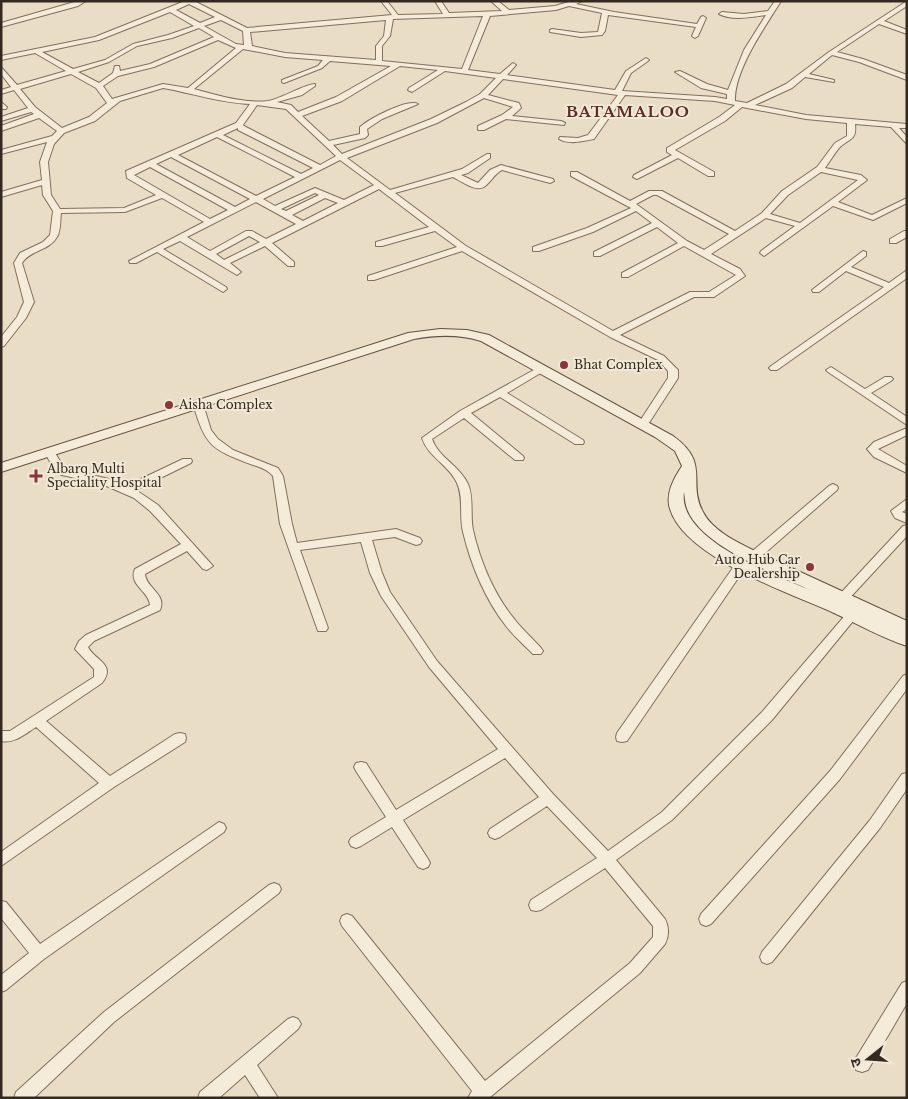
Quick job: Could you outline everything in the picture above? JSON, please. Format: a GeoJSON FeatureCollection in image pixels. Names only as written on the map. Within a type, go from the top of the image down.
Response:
{"type":"FeatureCollection","features":[{"type":"Feature","properties":{"kind":"street"},"geometry":{"type":"LineString","coordinates":[[1,26],[76,5],[83,1]]}},
{"type":"Feature","properties":{"kind":"street"},"geometry":{"type":"LineString","coordinates":[[379,62],[380,46],[387,36],[393,17],[384,1]]}},
{"type":"Feature","properties":{"kind":"street"},"geometry":{"type":"LineString","coordinates":[[438,1],[447,15]]}},
{"type":"Feature","properties":{"kind":"street"},"geometry":{"type":"LineString","coordinates":[[494,1],[510,12]]}},
{"type":"Feature","properties":{"kind":"street"},"geometry":{"type":"LineString","coordinates":[[1,58],[97,39],[186,2],[246,30],[393,17],[487,14],[571,5],[580,1]]}},
{"type":"Feature","properties":{"kind":"street"},"geometry":{"type":"LineString","coordinates":[[731,97],[747,50],[778,1]]}},
{"type":"Feature","properties":{"kind":"street"},"geometry":{"type":"LineString","coordinates":[[711,174],[672,152],[672,148],[746,104],[782,90],[805,75],[831,53],[907,3]]}},
{"type":"Feature","properties":{"kind":"street"},"geometry":{"type":"LineString","coordinates":[[571,5],[700,26]]}},
{"type":"Feature","properties":{"kind":"street"},"geometry":{"type":"LineString","coordinates":[[899,8],[907,11]]}},
{"type":"Feature","properties":{"kind":"street"},"geometry":{"type":"LineString","coordinates":[[170,9],[234,46],[285,55],[400,64],[620,93],[731,97]]}},
{"type":"Feature","properties":{"kind":"street"},"geometry":{"type":"LineString","coordinates":[[552,31],[581,35],[600,34],[606,12]]}},
{"type":"Feature","properties":{"kind":"street"},"geometry":{"type":"LineString","coordinates":[[722,14],[744,16],[769,13]]}},
{"type":"Feature","properties":{"kind":"street"},"geometry":{"type":"LineString","coordinates":[[464,72],[487,14]]}},
{"type":"Feature","properties":{"kind":"street"},"geometry":{"type":"LineString","coordinates":[[1,92],[113,58],[135,45],[170,37],[220,18]]}},
{"type":"Feature","properties":{"kind":"street"},"geometry":{"type":"LineString","coordinates":[[695,36],[703,18]]}},
{"type":"Feature","properties":{"kind":"street"},"geometry":{"type":"LineString","coordinates":[[880,22],[907,32]]}},
{"type":"Feature","properties":{"kind":"street"},"geometry":{"type":"LineString","coordinates":[[189,90],[245,48],[248,36],[246,30]]}},
{"type":"Feature","properties":{"kind":"street"},"geometry":{"type":"LineString","coordinates":[[99,86],[116,74],[143,69],[160,63],[219,37]]}},
{"type":"Feature","properties":{"kind":"street"},"geometry":{"type":"LineString","coordinates":[[37,52],[99,86],[111,103]]}},
{"type":"Feature","properties":{"kind":"street"},"geometry":{"type":"LineString","coordinates":[[831,53],[861,60],[907,78]]}},
{"type":"Feature","properties":{"kind":"street"},"geometry":{"type":"LineString","coordinates":[[113,58],[118,70],[116,74]]}},
{"type":"Feature","properties":{"kind":"street"},"geometry":{"type":"LineString","coordinates":[[284,81],[320,67],[328,59]]}},
{"type":"Feature","properties":{"kind":"street"},"geometry":{"type":"LineString","coordinates":[[563,139],[578,140],[591,137],[620,93],[628,72],[646,60]]}},
{"type":"Feature","properties":{"kind":"street"},"geometry":{"type":"LineString","coordinates":[[297,115],[339,99],[400,64]]}},
{"type":"Feature","properties":{"kind":"street"},"geometry":{"type":"LineString","coordinates":[[133,261],[341,157],[434,121],[483,96],[513,64]]}},
{"type":"Feature","properties":{"kind":"street"},"geometry":{"type":"LineString","coordinates":[[1,69],[32,109],[58,135]]}},
{"type":"Feature","properties":{"kind":"street"},"geometry":{"type":"LineString","coordinates":[[412,90],[444,69]]}},
{"type":"Feature","properties":{"kind":"street"},"geometry":{"type":"LineString","coordinates":[[678,72],[704,86],[746,104],[806,117],[907,126]]}},
{"type":"Feature","properties":{"kind":"street"},"geometry":{"type":"LineString","coordinates":[[805,75],[832,81]]}},
{"type":"Feature","properties":{"kind":"street"},"geometry":{"type":"LineString","coordinates":[[270,103],[299,93],[313,85]]}},
{"type":"Feature","properties":{"kind":"street"},"geometry":{"type":"LineString","coordinates":[[1,152],[58,135],[92,119],[111,103],[124,96],[156,87],[169,86],[223,99],[270,103],[288,107],[341,157],[462,248],[613,335],[661,358],[673,370],[673,378],[642,424]]}},
{"type":"Feature","properties":{"kind":"street"},"geometry":{"type":"LineString","coordinates":[[481,128],[505,117],[517,108],[516,105],[483,96]]}},
{"type":"Feature","properties":{"kind":"street"},"geometry":{"type":"LineString","coordinates":[[209,222],[129,175],[130,172],[239,125],[254,103]]}},
{"type":"Feature","properties":{"kind":"street"},"geometry":{"type":"LineString","coordinates":[[327,144],[362,136],[364,135],[363,129],[366,126],[386,115],[414,104]]}},
{"type":"Feature","properties":{"kind":"street"},"geometry":{"type":"LineString","coordinates":[[1,119],[32,109]]}},
{"type":"Feature","properties":{"kind":"street"},"geometry":{"type":"LineString","coordinates":[[1,129],[39,115]]}},
{"type":"Feature","properties":{"kind":"street"},"geometry":{"type":"LineString","coordinates":[[505,117],[561,122]]}},
{"type":"Feature","properties":{"kind":"street"},"geometry":{"type":"LineString","coordinates":[[704,254],[733,233],[765,214],[785,193],[820,169],[838,145],[850,137],[852,131],[851,122]]}},
{"type":"Feature","properties":{"kind":"street"},"geometry":{"type":"LineString","coordinates":[[239,125],[244,131],[320,168]]}},
{"type":"Feature","properties":{"kind":"street"},"geometry":{"type":"LineString","coordinates":[[894,126],[907,142]]}},
{"type":"Feature","properties":{"kind":"street"},"geometry":{"type":"LineString","coordinates":[[216,134],[302,176]]}},
{"type":"Feature","properties":{"kind":"street"},"geometry":{"type":"LineString","coordinates":[[1,344],[21,318],[30,302],[18,260],[23,255],[46,244],[54,236],[57,211],[47,194],[44,162],[58,135]]}},
{"type":"Feature","properties":{"kind":"street"},"geometry":{"type":"LineString","coordinates":[[171,154],[303,224]]}},
{"type":"Feature","properties":{"kind":"street"},"geometry":{"type":"LineString","coordinates":[[637,177],[677,155]]}},
{"type":"Feature","properties":{"kind":"street"},"geometry":{"type":"LineString","coordinates":[[388,193],[470,169],[487,156]]}},
{"type":"Feature","properties":{"kind":"street"},"geometry":{"type":"LineString","coordinates":[[149,163],[234,210]]}},
{"type":"Feature","properties":{"kind":"street"},"geometry":{"type":"LineString","coordinates":[[454,174],[478,187],[484,184],[501,167],[550,181]]}},
{"type":"Feature","properties":{"kind":"street"},"geometry":{"type":"LineString","coordinates":[[764,253],[863,180],[858,177],[820,169]]}},
{"type":"Feature","properties":{"kind":"street"},"geometry":{"type":"LineString","coordinates":[[574,174],[633,206],[684,243],[737,271],[741,276],[711,295],[695,293],[613,335]]}},
{"type":"Feature","properties":{"kind":"street"},"geometry":{"type":"LineString","coordinates":[[1,196],[45,182]]}},
{"type":"Feature","properties":{"kind":"street"},"geometry":{"type":"LineString","coordinates":[[224,263],[379,186]]}},
{"type":"Feature","properties":{"kind":"street"},"geometry":{"type":"LineString","coordinates":[[275,209],[313,190],[317,190],[344,203]]}},
{"type":"Feature","properties":{"kind":"street"},"geometry":{"type":"LineString","coordinates":[[536,249],[590,230],[652,193],[659,193],[733,233]]}},
{"type":"Feature","properties":{"kind":"street"},"geometry":{"type":"LineString","coordinates":[[57,211],[125,210],[163,194]]}},
{"type":"Feature","properties":{"kind":"street"},"geometry":{"type":"LineString","coordinates":[[285,215],[326,194]]}},
{"type":"Feature","properties":{"kind":"street"},"geometry":{"type":"LineString","coordinates":[[832,203],[873,218],[907,200]]}},
{"type":"Feature","properties":{"kind":"street"},"geometry":{"type":"LineString","coordinates":[[765,214],[802,226]]}},
{"type":"Feature","properties":{"kind":"street"},"geometry":{"type":"LineString","coordinates":[[597,254],[658,223]]}},
{"type":"Feature","properties":{"kind":"street"},"geometry":{"type":"LineString","coordinates":[[379,244],[436,228]]}},
{"type":"Feature","properties":{"kind":"street"},"geometry":{"type":"LineString","coordinates":[[893,242],[907,233]]}},
{"type":"Feature","properties":{"kind":"street"},"geometry":{"type":"LineString","coordinates":[[210,254],[246,234],[252,234],[266,242],[291,264]]}},
{"type":"Feature","properties":{"kind":"street"},"geometry":{"type":"LineString","coordinates":[[180,237],[237,272]]}},
{"type":"Feature","properties":{"kind":"street"},"geometry":{"type":"LineString","coordinates":[[625,275],[684,243]]}},
{"type":"Feature","properties":{"kind":"street"},"geometry":{"type":"LineString","coordinates":[[371,278],[462,248]]}},
{"type":"Feature","properties":{"kind":"street"},"geometry":{"type":"LineString","coordinates":[[157,249],[223,289]]}},
{"type":"Feature","properties":{"kind":"street"},"geometry":{"type":"LineString","coordinates":[[816,290],[863,254]]}},
{"type":"Feature","properties":{"kind":"street"},"geometry":{"type":"LineString","coordinates":[[846,268],[890,288]]}},
{"type":"Feature","properties":{"kind":"street"},"geometry":{"type":"LineString","coordinates":[[774,368],[890,288],[907,273]]}},
{"type":"Feature","properties":{"kind":"street"},"geometry":{"type":"LineString","coordinates":[[1,468],[403,339],[434,332],[451,331],[485,338],[642,424],[680,448],[689,466],[681,477],[677,492],[677,509],[686,524],[698,537],[852,615],[907,640]]}},
{"type":"Feature","properties":{"kind":"street"},"geometry":{"type":"LineString","coordinates":[[537,652],[507,619],[498,604],[471,539],[466,519],[464,488],[453,469],[427,441],[429,434],[541,369]]}},
{"type":"Feature","properties":{"kind":"street"},"geometry":{"type":"LineString","coordinates":[[831,370],[907,422]]}},
{"type":"Feature","properties":{"kind":"street"},"geometry":{"type":"LineString","coordinates":[[864,393],[888,379]]}},
{"type":"Feature","properties":{"kind":"street"},"geometry":{"type":"LineString","coordinates":[[499,392],[579,442]]}},
{"type":"Feature","properties":{"kind":"street"},"geometry":{"type":"LineString","coordinates":[[198,404],[206,428],[214,441],[236,455],[274,470],[278,476],[292,547],[322,628]]}},
{"type":"Feature","properties":{"kind":"street"},"geometry":{"type":"LineString","coordinates":[[464,413],[519,458]]}},
{"type":"Feature","properties":{"kind":"street"},"geometry":{"type":"LineString","coordinates":[[907,432],[878,444],[872,449],[878,455],[907,470]]}},
{"type":"Feature","properties":{"kind":"street"},"geometry":{"type":"LineString","coordinates":[[1,462],[59,445],[76,443]]}},
{"type":"Feature","properties":{"kind":"street"},"geometry":{"type":"LineString","coordinates":[[50,453],[60,470],[105,482],[127,490],[146,501],[206,566]]}},
{"type":"Feature","properties":{"kind":"street"},"geometry":{"type":"LineString","coordinates":[[127,490],[187,461]]}},
{"type":"Feature","properties":{"kind":"street"},"geometry":{"type":"LineString","coordinates":[[622,737],[747,561],[833,488]]}},
{"type":"Feature","properties":{"kind":"street"},"geometry":{"type":"LineString","coordinates":[[907,503],[896,511],[907,519]]}},
{"type":"Feature","properties":{"kind":"street"},"geometry":{"type":"LineString","coordinates":[[842,599],[907,529]]}},
{"type":"Feature","properties":{"kind":"street"},"geometry":{"type":"LineString","coordinates":[[292,547],[396,533],[416,541]]}},
{"type":"Feature","properties":{"kind":"street"},"geometry":{"type":"LineString","coordinates":[[347,921],[479,1094],[635,968],[660,939],[660,924],[607,859],[548,798],[447,683],[392,604],[376,573],[366,538]]}},
{"type":"Feature","properties":{"kind":"street"},"geometry":{"type":"LineString","coordinates":[[1,736],[14,735],[101,676],[100,667],[83,653],[81,649],[83,644],[90,638],[156,607],[155,599],[139,580],[139,572],[188,545]]}},
{"type":"Feature","properties":{"kind":"street"},"geometry":{"type":"LineString","coordinates":[[747,561],[842,599],[907,628]]}},
{"type":"Feature","properties":{"kind":"street"},"geometry":{"type":"LineString","coordinates":[[536,905],[607,859],[667,816],[766,716],[852,615]]}},
{"type":"Feature","properties":{"kind":"street"},"geometry":{"type":"LineString","coordinates":[[706,919],[835,775],[907,678]]}},
{"type":"Feature","properties":{"kind":"street"},"geometry":{"type":"LineString","coordinates":[[37,721],[109,783]]}},
{"type":"Feature","properties":{"kind":"street"},"geometry":{"type":"LineString","coordinates":[[1,860],[109,783],[180,738]]}},
{"type":"Feature","properties":{"kind":"street"},"geometry":{"type":"LineString","coordinates":[[356,842],[507,750]]}},
{"type":"Feature","properties":{"kind":"street"},"geometry":{"type":"LineString","coordinates":[[361,767],[423,863]]}},
{"type":"Feature","properties":{"kind":"street"},"geometry":{"type":"LineString","coordinates":[[767,957],[875,824],[907,778]]}},
{"type":"Feature","properties":{"kind":"street"},"geometry":{"type":"LineString","coordinates":[[495,833],[548,798]]}},
{"type":"Feature","properties":{"kind":"street"},"geometry":{"type":"LineString","coordinates":[[1,985],[39,954],[219,828]]}},
{"type":"Feature","properties":{"kind":"street"},"geometry":{"type":"LineString","coordinates":[[22,1098],[109,1017],[274,889]]}},
{"type":"Feature","properties":{"kind":"street"},"geometry":{"type":"LineString","coordinates":[[1,906],[39,954]]}},
{"type":"Feature","properties":{"kind":"street"},"geometry":{"type":"LineString","coordinates":[[862,1064],[907,988]]}},
{"type":"Feature","properties":{"kind":"street"},"geometry":{"type":"LineString","coordinates":[[206,1098],[293,1024]]}},
{"type":"Feature","properties":{"kind":"street"},"geometry":{"type":"LineString","coordinates":[[247,1063],[270,1098]]}},
{"type":"Feature","properties":{"kind":"place","name":"Bhat Complex"},"geometry":{"type":"Point","coordinates":[564,365]}},
{"type":"Feature","properties":{"kind":"place","name":"Aisha Complex"},"geometry":{"type":"Point","coordinates":[169,405]}},
{"type":"Feature","properties":{"kind":"place","name":"Albarq Multi Speciality Hospital"},"geometry":{"type":"Point","coordinates":[36,476]}},
{"type":"Feature","properties":{"kind":"place","name":"Auto Hub Car Dealership"},"geometry":{"type":"Point","coordinates":[810,567]}},
{"type":"Feature","properties":{"kind":"district","name":"BATAMALOO"},"geometry":{"type":"Point","coordinates":[628,112]}}]}
